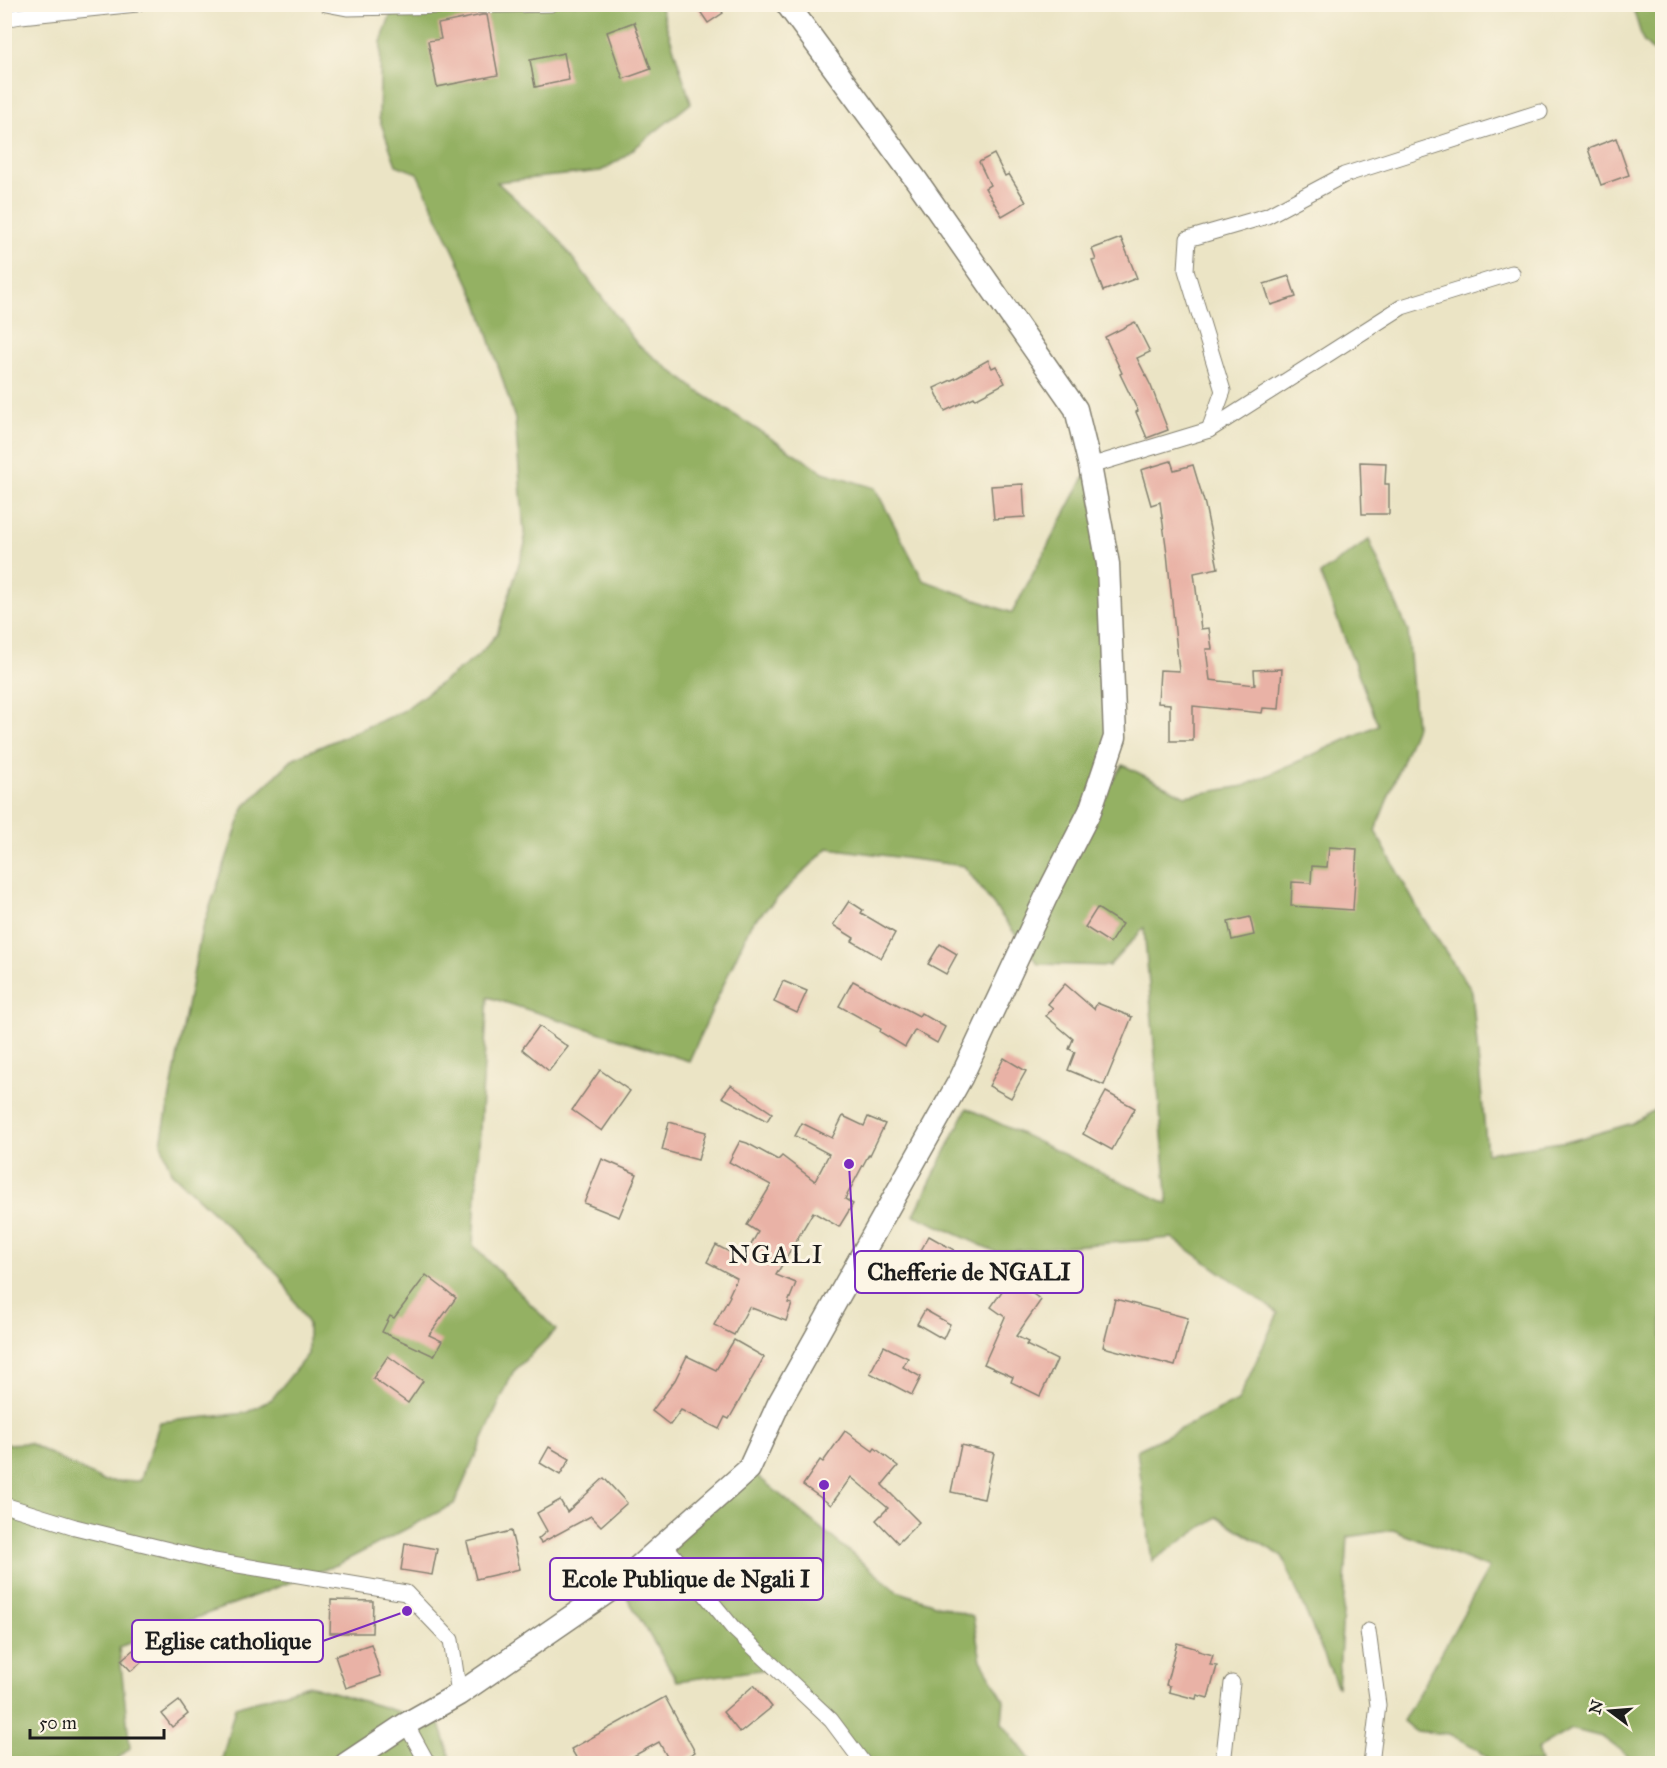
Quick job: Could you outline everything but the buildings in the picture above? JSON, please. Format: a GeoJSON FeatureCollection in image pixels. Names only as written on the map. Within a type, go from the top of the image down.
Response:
{"type":"FeatureCollection","features":[{"type":"Feature","properties":{"kind":"street"},"geometry":{"type":"LineString","coordinates":[[4,19],[136,4]]}},
{"type":"Feature","properties":{"kind":"street"},"geometry":{"type":"LineString","coordinates":[[326,4],[347,8],[551,4]]}},
{"type":"Feature","properties":{"kind":"street"},"geometry":{"type":"LineString","coordinates":[[346,1764],[406,1724],[459,1694],[619,1584],[749,1469],[779,1403],[961,1078],[1046,897],[1090,811],[1115,737],[1108,564],[1090,466],[1076,409],[917,181],[787,4]]}},
{"type":"Feature","properties":{"kind":"street"},"geometry":{"type":"LineString","coordinates":[[1209,430],[1223,391],[1186,270],[1188,239],[1267,216],[1344,176],[1540,112]]}},
{"type":"Feature","properties":{"kind":"street"},"geometry":{"type":"LineString","coordinates":[[1090,466],[1209,430],[1402,307],[1512,273]]}},
{"type":"Feature","properties":{"kind":"street"},"geometry":{"type":"LineString","coordinates":[[4,1505],[75,1527],[214,1561],[406,1593],[451,1640],[459,1694]]}},
{"type":"Feature","properties":{"kind":"street"},"geometry":{"type":"LineString","coordinates":[[664,1544],[732,1628],[831,1720],[864,1764]]}},
{"type":"Feature","properties":{"kind":"street"},"geometry":{"type":"LineString","coordinates":[[1368,1631],[1378,1705],[1371,1764]]}},
{"type":"Feature","properties":{"kind":"street"},"geometry":{"type":"LineString","coordinates":[[1223,1764],[1232,1683]]}},
{"type":"Feature","properties":{"kind":"street"},"geometry":{"type":"LineString","coordinates":[[406,1724],[428,1764]]}},
{"type":"Feature","properties":{"kind":"green space"},"geometry":{"type":"Polygon","coordinates":[[[394,5],[660,5],[691,103],[621,159],[601,171],[497,182],[556,236],[637,344],[699,392],[823,472],[875,488],[923,580],[1012,613],[1090,466],[1115,737],[1095,806],[1123,765],[1185,796],[1244,786],[1378,725],[1320,574],[1369,540],[1408,631],[1416,726],[1375,831],[1423,918],[1472,991],[1487,1153],[1574,1140],[1633,1123],[1662,1105],[1662,1763],[1638,1763],[1602,1737],[1571,1729],[1537,1749],[1541,1763],[1492,1763],[1478,1749],[1449,1734],[1415,1731],[1403,1721],[1489,1568],[1393,1530],[1348,1537],[1338,1688],[1282,1556],[1217,1517],[1152,1561],[1137,1450],[1238,1401],[1278,1313],[1172,1238],[996,1252],[914,1215],[967,1108],[1168,1204],[1144,928],[1109,966],[1038,964],[964,866],[828,848],[751,924],[689,1061],[488,997],[473,1245],[556,1330],[513,1372],[454,1504],[339,1564],[119,1647],[130,1748],[113,1763],[5,1763],[4,1444],[29,1443],[103,1481],[140,1481],[160,1422],[246,1413],[272,1399],[308,1354],[308,1324],[279,1275],[171,1172],[161,1143],[201,933],[244,807],[294,758],[401,712],[478,656],[497,634],[525,544],[515,419],[478,303],[417,173],[396,165],[379,118],[381,42],[394,5]]]}},
{"type":"Feature","properties":{"kind":"green space"},"geometry":{"type":"Polygon","coordinates":[[[1632,5],[1662,5],[1662,60],[1643,41],[1632,5]]]}},
{"type":"Feature","properties":{"kind":"green space"},"geometry":{"type":"Polygon","coordinates":[[[749,1469],[897,1591],[973,1617],[981,1660],[1004,1700],[1002,1723],[1033,1763],[861,1763],[768,1669],[677,1681],[619,1584],[749,1469]]]}},
{"type":"Feature","properties":{"kind":"green space"},"geometry":{"type":"Polygon","coordinates":[[[309,1685],[440,1724],[452,1763],[221,1764],[235,1707],[309,1685]]]}},
{"type":"Feature","properties":{"kind":"place","name":"Chefferie de NGALI"},"geometry":{"type":"Point","coordinates":[849,1164]}},
{"type":"Feature","properties":{"kind":"place","name":"Ecole Publique de Ngali I"},"geometry":{"type":"Point","coordinates":[824,1485]}},
{"type":"Feature","properties":{"kind":"place","name":"Eglise catholique"},"geometry":{"type":"Point","coordinates":[407,1611]}},
{"type":"Feature","properties":{"kind":"district","name":"NGALI"},"geometry":{"type":"Point","coordinates":[776,1254]}}]}
